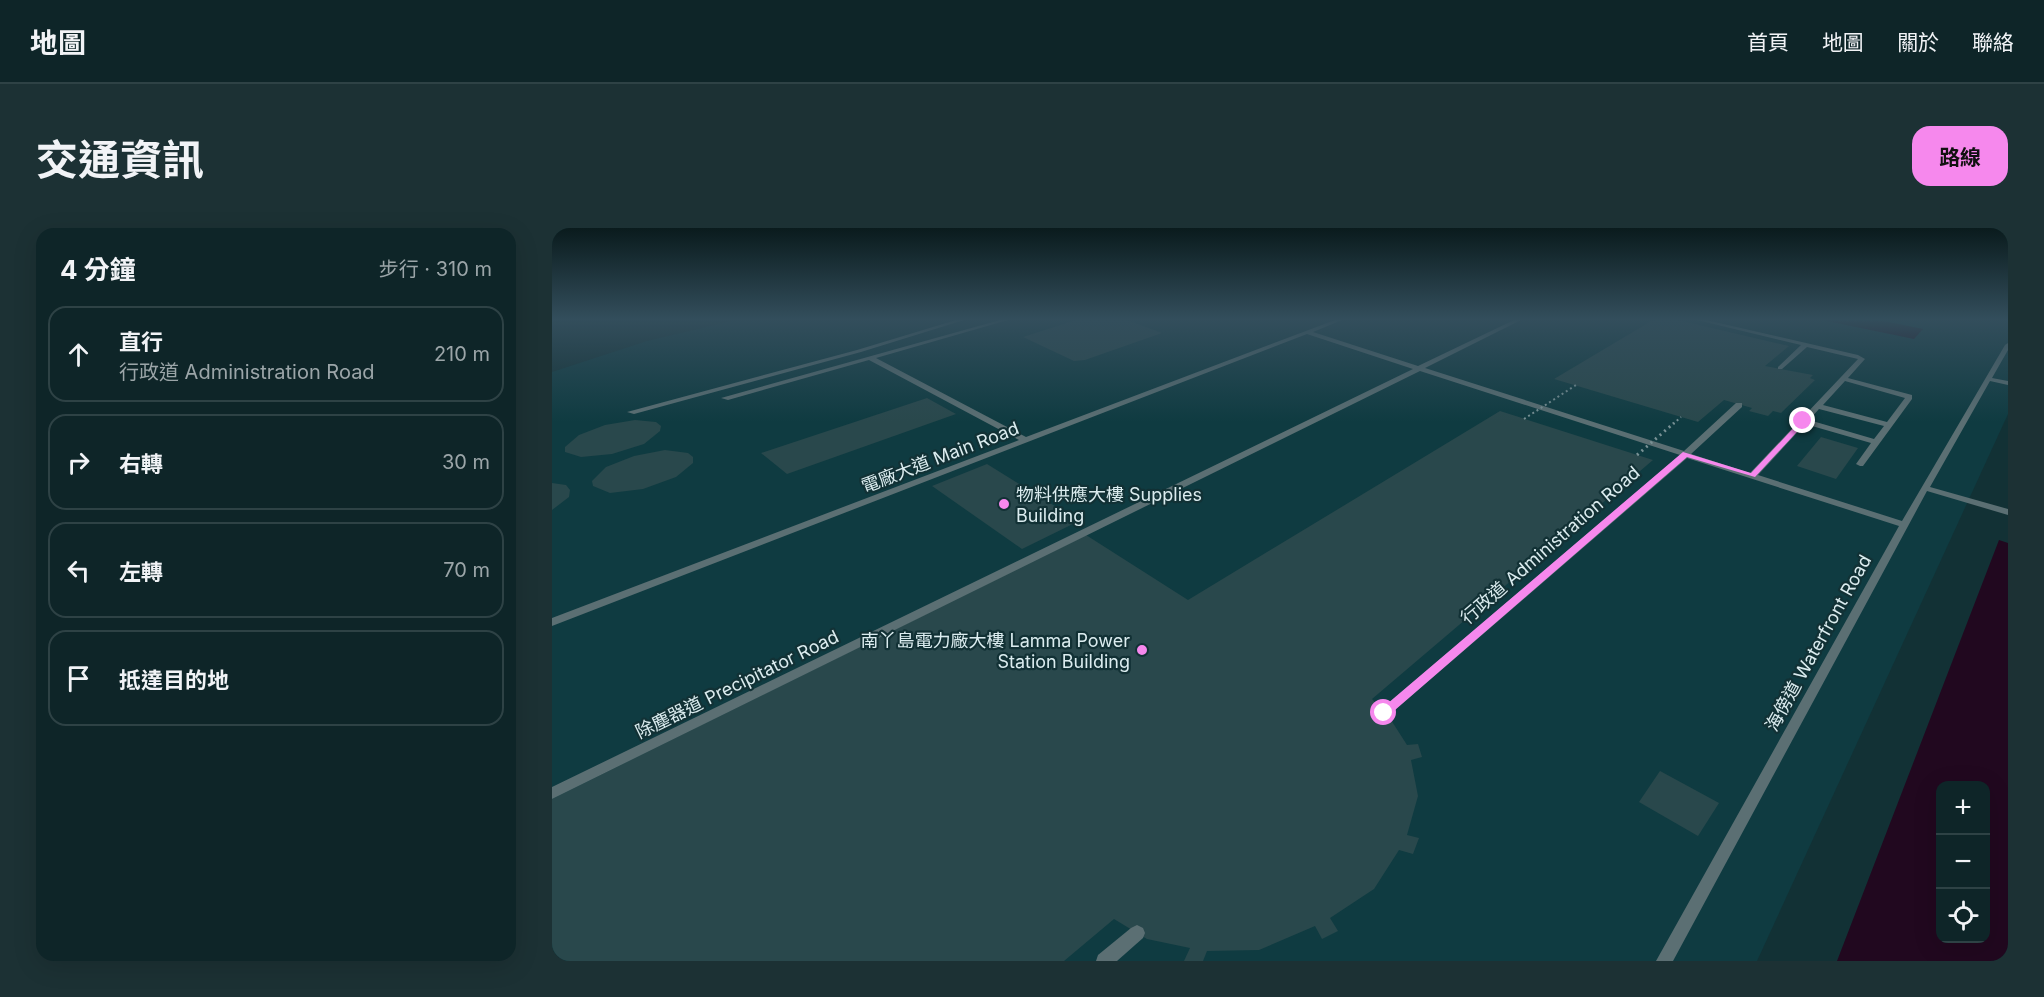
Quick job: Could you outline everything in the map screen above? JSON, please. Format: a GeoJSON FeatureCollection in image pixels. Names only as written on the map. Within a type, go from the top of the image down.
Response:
{"type":"FeatureCollection","features":[{"type":"Feature","properties":{"kind":"lane"},"geometry":{"type":"LineString","coordinates":[[631,412],[847,354]]}},
{"type":"Feature","properties":{"kind":"lane"},"geometry":{"type":"LineString","coordinates":[[855,354],[855,357],[874,358],[1027,441]]}},
{"type":"Feature","properties":{"kind":"lane"},"geometry":{"type":"LineString","coordinates":[[725,398],[887,354]]}},
{"type":"Feature","properties":{"kind":"lane","name":"電廠大道 Main Road"},"geometry":{"type":"LineString","coordinates":[[552,622],[1249,354]]}},
{"type":"Feature","properties":{"kind":"lane"},"geometry":{"type":"LineString","coordinates":[[1373,354],[1904,525]]}},
{"type":"Feature","properties":{"kind":"lane","name":"除塵器道 Precipitator Road"},"geometry":{"type":"LineString","coordinates":[[552,793],[1448,354]]}},
{"type":"Feature","properties":{"kind":"lane"},"geometry":{"type":"LineString","coordinates":[[1780,368],[1795,354]]}},
{"type":"Feature","properties":{"kind":"lane"},"geometry":{"type":"LineString","coordinates":[[1752,476],[1862,359],[1844,354]]}},
{"type":"Feature","properties":{"kind":"lane","name":"海傍道 Waterfront Road"},"geometry":{"type":"LineString","coordinates":[[1664,961],[1904,525],[2003,354]]}},
{"type":"Feature","properties":{"kind":"lane"},"geometry":{"type":"LineString","coordinates":[[1844,379],[1908,395],[1860,464]]}},
{"type":"Feature","properties":{"kind":"lane"},"geometry":{"type":"LineString","coordinates":[[1989,379],[2008,383]]}},
{"type":"Feature","properties":{"kind":"lane","name":"行政道 Administration Road"},"geometry":{"type":"LineString","coordinates":[[1384,713],[1686,454],[1739,405]]}},
{"type":"Feature","properties":{"kind":"lane"},"geometry":{"type":"LineString","coordinates":[[1818,406],[1889,424]]}},
{"type":"Feature","properties":{"kind":"lane"},"geometry":{"type":"LineString","coordinates":[[1803,421],[1876,442]]}},
{"type":"Feature","properties":{"kind":"lane"},"geometry":{"type":"LineString","coordinates":[[1925,488],[2008,513]]}},
{"type":"Feature","properties":{"kind":"lane"},"geometry":{"type":"LineString","coordinates":[[1104,961],[1137,933]]}},
{"type":"Feature","properties":{"kind":"path"},"geometry":{"type":"LineString","coordinates":[[1524,419],[1576,385]]}},
{"type":"Feature","properties":{"kind":"path"},"geometry":{"type":"LineString","coordinates":[[1637,455],[1681,417]]}},
{"type":"Feature","properties":{"kind":"shaded area"},"geometry":{"type":"Polygon","coordinates":[[[607,354],[2008,354],[2008,414],[1757,961],[552,961],[552,372],[607,354]]]}},
{"type":"Feature","properties":{"kind":"shaded area"},"geometry":{"type":"Polygon","coordinates":[[[1999,540],[2008,543],[2008,961],[1837,961],[1999,540]]]}},
{"type":"Feature","properties":{"kind":"building"},"geometry":{"type":"Polygon","coordinates":[[[1060,354],[1102,354],[1085,360],[1074,361],[1060,354]]]}},
{"type":"Feature","properties":{"kind":"building"},"geometry":{"type":"Polygon","coordinates":[[[1596,354],[1779,354],[1765,366],[1813,375],[1810,378],[1815,380],[1781,413],[1773,411],[1768,416],[1749,411],[1752,408],[1724,400],[1698,422],[1554,379],[1596,354]]]}},
{"type":"Feature","properties":{"kind":"building"},"geometry":{"type":"Polygon","coordinates":[[[927,398],[956,414],[787,474],[761,453],[927,398]]]}},
{"type":"Feature","properties":{"kind":"building","name":"南丫島電力廠大樓 Lamma Power Station Building"},"geometry":{"type":"Polygon","coordinates":[[[1500,411],[1653,460],[1372,699],[1391,720],[1407,745],[1418,744],[1422,757],[1411,760],[1418,796],[1407,835],[1419,838],[1413,854],[1399,850],[1374,889],[1330,918],[1338,931],[1322,939],[1315,926],[1259,950],[1207,951],[1203,961],[1184,961],[1190,948],[1147,939],[1114,919],[1064,961],[552,961],[552,799],[1086,535],[1188,600],[1500,411]]]}},
{"type":"Feature","properties":{"kind":"building"},"geometry":{"type":"Polygon","coordinates":[[[635,420],[656,422],[661,426],[660,431],[644,444],[612,454],[581,457],[565,452],[565,447],[579,435],[605,425],[635,420]]]}},
{"type":"Feature","properties":{"kind":"building"},"geometry":{"type":"Polygon","coordinates":[[[1821,437],[1858,448],[1836,479],[1797,466],[1821,437]]]}},
{"type":"Feature","properties":{"kind":"building"},"geometry":{"type":"Polygon","coordinates":[[[665,450],[688,453],[693,457],[693,463],[676,477],[643,489],[610,493],[593,486],[592,481],[606,467],[634,456],[665,450]]]}},
{"type":"Feature","properties":{"kind":"building","name":"物料供應大樓 Supplies Building"},"geometry":{"type":"Polygon","coordinates":[[[987,464],[1079,521],[1022,549],[932,486],[987,464]]]}},
{"type":"Feature","properties":{"kind":"building"},"geometry":{"type":"Polygon","coordinates":[[[552,483],[566,485],[570,490],[569,497],[552,510],[552,483]]]}},
{"type":"Feature","properties":{"kind":"building"},"geometry":{"type":"Polygon","coordinates":[[[1660,771],[1719,803],[1698,836],[1639,802],[1660,771]]]}},
{"type":"Feature","properties":{"kind":"place","name":"物料供應大樓 Supplies Building"},"geometry":{"type":"Point","coordinates":[1004,504]}},
{"type":"Feature","properties":{"kind":"place","name":"南丫島電力廠大樓 Lamma Power Station Building"},"geometry":{"type":"Point","coordinates":[1142,650]}},
{"type":"Feature","properties":{"kind":"route"},"geometry":{"type":"LineString","coordinates":[[1384,713],[1686,454],[1752,476],[1803,421]]}}]}
